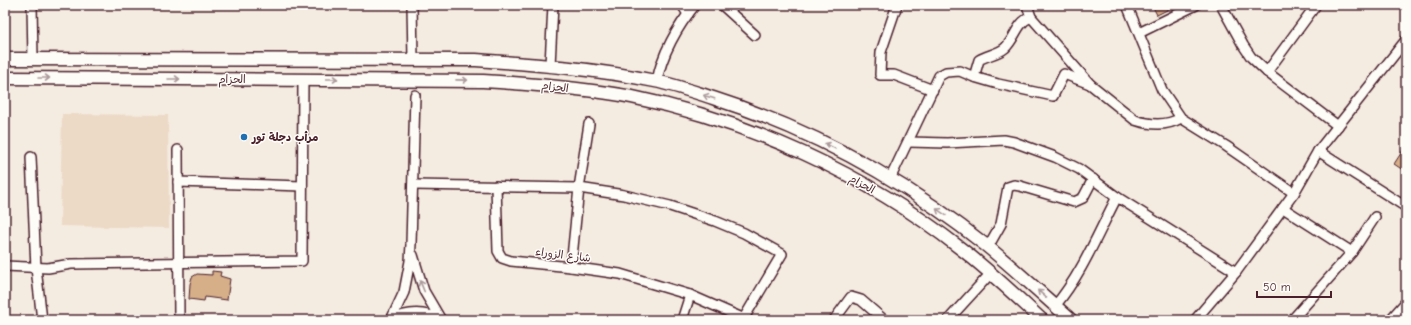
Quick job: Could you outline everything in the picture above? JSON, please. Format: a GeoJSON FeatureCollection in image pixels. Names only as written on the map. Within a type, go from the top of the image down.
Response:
{"type":"FeatureCollection","features":[{"type":"Feature","properties":{"kind":"main road"},"geometry":{"type":"LineString","coordinates":[[5,59],[476,60],[587,69],[657,82],[692,91],[758,114],[820,140],[890,178],[951,219],[988,247],[1071,320]]}},
{"type":"Feature","properties":{"kind":"main road","name":"الحزام"},"geometry":{"type":"LineString","coordinates":[[5,78],[483,81],[552,86],[632,97],[714,119],[785,145],[847,175],[885,196],[959,247],[991,273],[1042,320]]}},
{"type":"Feature","properties":{"kind":"street"},"geometry":{"type":"LineString","coordinates":[[32,5],[33,59]]}},
{"type":"Feature","properties":{"kind":"street"},"geometry":{"type":"LineString","coordinates":[[412,5],[413,59]]}},
{"type":"Feature","properties":{"kind":"street"},"geometry":{"type":"LineString","coordinates":[[550,65],[553,5]]}},
{"type":"Feature","properties":{"kind":"street"},"geometry":{"type":"LineString","coordinates":[[682,5],[688,14]]}},
{"type":"Feature","properties":{"kind":"street"},"geometry":{"type":"LineString","coordinates":[[657,82],[659,69],[666,51],[695,5]]}},
{"type":"Feature","properties":{"kind":"street"},"geometry":{"type":"LineString","coordinates":[[722,5],[754,35]]}},
{"type":"Feature","properties":{"kind":"street"},"geometry":{"type":"LineString","coordinates":[[897,5],[881,52],[880,75],[894,75],[933,90]]}},
{"type":"Feature","properties":{"kind":"street"},"geometry":{"type":"LineString","coordinates":[[1027,5],[1031,17],[1090,84],[1135,120],[1144,123],[1163,124],[1174,123],[1181,118]]}},
{"type":"Feature","properties":{"kind":"street"},"geometry":{"type":"LineString","coordinates":[[1127,5],[1140,33],[1162,90],[1181,118],[1226,146],[1294,192]]}},
{"type":"Feature","properties":{"kind":"street"},"geometry":{"type":"LineString","coordinates":[[1140,33],[1196,5]]}},
{"type":"Feature","properties":{"kind":"street"},"geometry":{"type":"LineString","coordinates":[[1221,5],[1243,46],[1251,56],[1267,72],[1338,126]]}},
{"type":"Feature","properties":{"kind":"street"},"geometry":{"type":"LineString","coordinates":[[1267,72],[1316,5]]}},
{"type":"Feature","properties":{"kind":"street"},"geometry":{"type":"LineString","coordinates":[[974,77],[979,60],[1005,48],[1023,21],[1031,17]]}},
{"type":"Feature","properties":{"kind":"street"},"geometry":{"type":"LineString","coordinates":[[1196,320],[1236,272],[1283,208],[1318,151],[1406,40]]}},
{"type":"Feature","properties":{"kind":"street"},"geometry":{"type":"LineString","coordinates":[[890,178],[909,142],[939,76],[946,72],[954,70],[960,71],[998,84],[1053,96],[1064,74],[1090,84]]}},
{"type":"Feature","properties":{"kind":"street"},"geometry":{"type":"LineString","coordinates":[[5,266],[48,268],[71,264],[302,261],[303,79]]}},
{"type":"Feature","properties":{"kind":"street"},"geometry":{"type":"LineString","coordinates":[[391,320],[404,292],[410,262],[414,95]]}},
{"type":"Feature","properties":{"kind":"street"},"geometry":{"type":"LineString","coordinates":[[571,267],[579,188],[589,124]]}},
{"type":"Feature","properties":{"kind":"street"},"geometry":{"type":"LineString","coordinates":[[909,142],[947,143],[1004,140],[1014,142],[1067,162],[1093,179],[1116,197],[1236,272]]}},
{"type":"Feature","properties":{"kind":"street"},"geometry":{"type":"LineString","coordinates":[[178,150],[179,320]]}},
{"type":"Feature","properties":{"kind":"street"},"geometry":{"type":"LineString","coordinates":[[1318,151],[1406,207]]}},
{"type":"Feature","properties":{"kind":"street"},"geometry":{"type":"LineString","coordinates":[[31,157],[36,268],[42,320]]}},
{"type":"Feature","properties":{"kind":"street"},"geometry":{"type":"LineString","coordinates":[[988,247],[1001,224],[1008,187],[1014,185],[1020,186],[1074,202],[1083,198],[1093,179]]}},
{"type":"Feature","properties":{"kind":"street"},"geometry":{"type":"LineString","coordinates":[[178,182],[302,186]]}},
{"type":"Feature","properties":{"kind":"street"},"geometry":{"type":"LineString","coordinates":[[413,185],[579,188],[630,197],[676,208],[731,227],[782,254],[745,319]]}},
{"type":"Feature","properties":{"kind":"street","name":"شارع الزوراء"},"geometry":{"type":"LineString","coordinates":[[496,186],[498,251],[502,258],[511,261],[620,274],[690,295],[745,319]]}},
{"type":"Feature","properties":{"kind":"street"},"geometry":{"type":"LineString","coordinates":[[1055,306],[1063,297],[1085,259],[1116,197]]}},
{"type":"Feature","properties":{"kind":"street"},"geometry":{"type":"LineString","coordinates":[[1283,208],[1352,252]]}},
{"type":"Feature","properties":{"kind":"street"},"geometry":{"type":"LineString","coordinates":[[1292,320],[1352,252],[1375,217]]}},
{"type":"Feature","properties":{"kind":"street"},"geometry":{"type":"LineString","coordinates":[[411,244],[414,261],[424,291],[441,320]]}},
{"type":"Feature","properties":{"kind":"street"},"geometry":{"type":"LineString","coordinates":[[948,320],[991,273]]}},
{"type":"Feature","properties":{"kind":"street"},"geometry":{"type":"LineString","coordinates":[[682,320],[690,295]]}},
{"type":"Feature","properties":{"kind":"street"},"geometry":{"type":"LineString","coordinates":[[834,320],[851,297],[861,300],[884,320]]}},
{"type":"Feature","properties":{"kind":"street"},"geometry":{"type":"LineString","coordinates":[[1390,320],[1406,302]]}},
{"type":"Feature","properties":{"kind":"street"},"geometry":{"type":"LineString","coordinates":[[391,320],[402,315],[413,313],[425,314],[441,320]]}},
{"type":"Feature","properties":{"kind":"shaded area"},"geometry":{"type":"Polygon","coordinates":[[[62,114],[168,115],[169,228],[60,226],[62,114]]]}},
{"type":"Feature","properties":{"kind":"building"},"geometry":{"type":"Polygon","coordinates":[[[1152,5],[1170,5],[1171,8],[1157,15],[1152,5]]]}},
{"type":"Feature","properties":{"kind":"building"},"geometry":{"type":"Polygon","coordinates":[[[1405,147],[1406,148],[1406,172],[1394,164],[1405,147]]]}},
{"type":"Feature","properties":{"kind":"building"},"geometry":{"type":"Polygon","coordinates":[[[212,271],[221,272],[220,276],[230,279],[227,300],[205,297],[204,301],[189,299],[192,277],[197,274],[212,275],[212,271]]]}},
{"type":"Feature","properties":{"kind":"place","name":"مرأب دجلة تور"},"geometry":{"type":"Point","coordinates":[244,137]}}]}
